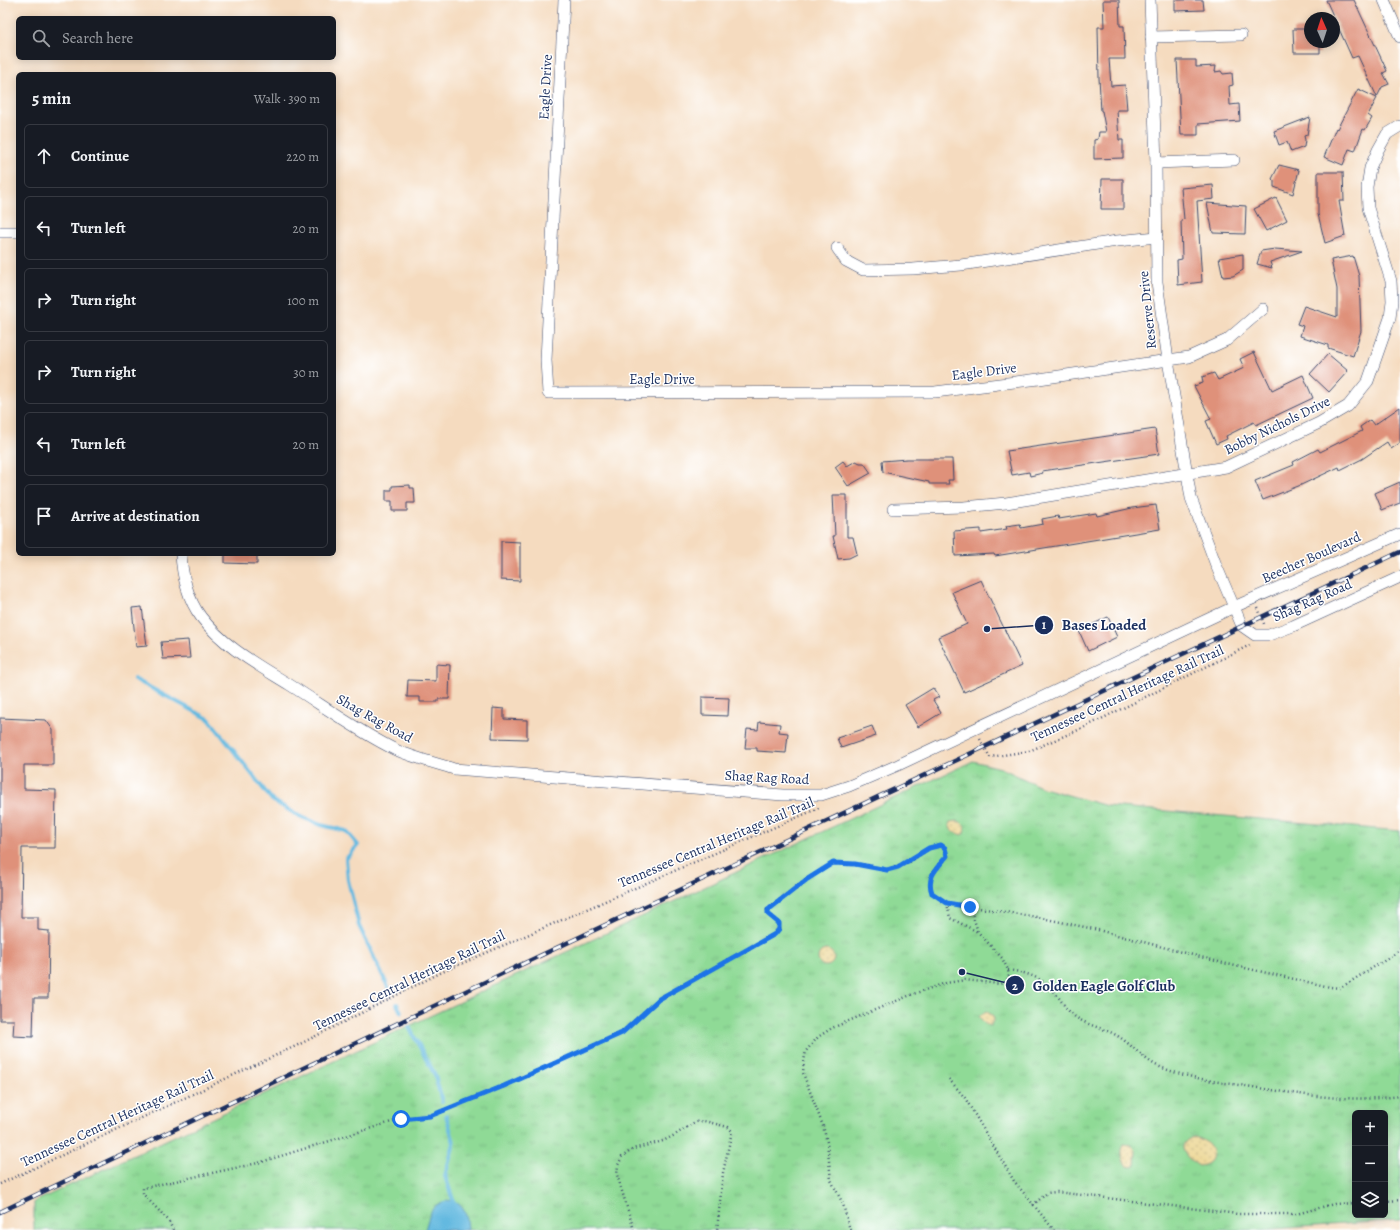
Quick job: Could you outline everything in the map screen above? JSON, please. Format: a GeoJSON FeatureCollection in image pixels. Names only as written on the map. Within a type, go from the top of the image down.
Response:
{"type":"FeatureCollection","features":[{"type":"Feature","properties":{"kind":"street","name":"Eagle Drive"},"geometry":{"type":"LineString","coordinates":[[564,0],[546,360],[548,393],[935,392],[1039,379],[1168,360]]}},
{"type":"Feature","properties":{"kind":"street","name":"Reserve Drive"},"geometry":{"type":"LineString","coordinates":[[1150,0],[1156,163],[1157,282],[1185,473],[1191,498],[1216,565],[1234,607]]}},
{"type":"Feature","properties":{"kind":"street"},"geometry":{"type":"LineString","coordinates":[[1384,0],[1400,38]]}},
{"type":"Feature","properties":{"kind":"street"},"geometry":{"type":"LineString","coordinates":[[1151,37],[1241,35]]}},
{"type":"Feature","properties":{"kind":"street","name":"Bobby Nichols Drive"},"geometry":{"type":"LineString","coordinates":[[893,509],[964,507],[1006,502],[1226,467],[1319,422],[1348,406],[1368,381],[1390,318],[1392,301],[1391,281],[1368,208],[1367,187],[1370,168],[1378,150],[1387,134],[1400,126]]}},
{"type":"Feature","properties":{"kind":"street"},"geometry":{"type":"LineString","coordinates":[[1156,163],[1234,160]]}},
{"type":"Feature","properties":{"kind":"street"},"geometry":{"type":"LineString","coordinates":[[0,232],[16,232]]}},
{"type":"Feature","properties":{"kind":"street"},"geometry":{"type":"LineString","coordinates":[[837,248],[846,261],[863,270],[913,269],[961,265],[1117,241],[1157,237]]}},
{"type":"Feature","properties":{"kind":"street"},"geometry":{"type":"LineString","coordinates":[[1168,360],[1189,357],[1227,340],[1263,310]]}},
{"type":"Feature","properties":{"kind":"street","name":"Beecher Boulevard"},"geometry":{"type":"LineString","coordinates":[[1234,607],[1400,534]]}},
{"type":"Feature","properties":{"kind":"street","name":"Shag Rag Road"},"geometry":{"type":"LineString","coordinates":[[182,556],[187,591],[200,616],[216,635],[247,659],[363,731],[397,750],[454,769],[783,795],[821,795],[849,786],[898,765],[1234,607],[1242,626],[1255,635],[1269,635],[1293,626],[1400,577]]}},
{"type":"Feature","properties":{"kind":"path"},"geometry":{"type":"LineString","coordinates":[[1265,605],[1258,608],[1269,635]]}},
{"type":"Feature","properties":{"kind":"path","name":"Tennessee Central Heritage Rail Trail"},"geometry":{"type":"LineString","coordinates":[[974,741],[979,739],[990,756],[1029,751],[1083,728],[1269,635]]}},
{"type":"Feature","properties":{"kind":"path","name":"Tennessee Central Heritage Rail Trail"},"geometry":{"type":"LineString","coordinates":[[0,1184],[298,1045],[440,972],[823,806]]}},
{"type":"Feature","properties":{"kind":"path"},"geometry":{"type":"LineString","coordinates":[[173,1230],[168,1220],[144,1194],[143,1188],[258,1162],[401,1119],[430,1116],[504,1086],[622,1033],[659,999],[775,934],[779,929],[779,923],[768,914],[768,910],[806,880],[833,863],[855,864],[887,870],[903,865],[929,848],[941,845],[945,848],[947,856],[932,874],[930,887],[932,893],[947,903],[1037,917],[1094,929],[1227,964],[1340,988],[1392,956],[1400,949]]}},
{"type":"Feature","properties":{"kind":"path"},"geometry":{"type":"LineString","coordinates":[[850,1230],[843,1204],[831,1180],[827,1142],[823,1126],[803,1073],[806,1051],[818,1037],[832,1028],[913,994],[946,983],[964,980],[1000,984],[1005,982],[1009,977],[1008,970],[1002,958],[992,945],[978,932],[950,918],[947,903]]}},
{"type":"Feature","properties":{"kind":"path"},"geometry":{"type":"LineString","coordinates":[[970,907],[978,932]]}},
{"type":"Feature","properties":{"kind":"path"},"geometry":{"type":"LineString","coordinates":[[1008,970],[1033,975],[1040,978],[1076,1018],[1117,1035],[1146,1059],[1160,1067],[1223,1083],[1288,1092],[1348,1099],[1400,1096]]}},
{"type":"Feature","properties":{"kind":"path"},"geometry":{"type":"LineString","coordinates":[[949,1079],[965,1098],[1014,1181],[1054,1230]]}},
{"type":"Feature","properties":{"kind":"path"},"geometry":{"type":"LineString","coordinates":[[634,1230],[617,1175],[618,1166],[622,1157],[633,1149],[663,1141],[695,1122],[704,1121],[728,1126],[732,1131],[722,1179],[717,1230]]}},
{"type":"Feature","properties":{"kind":"path"},"geometry":{"type":"LineString","coordinates":[[1033,1204],[1047,1194],[1057,1192],[1238,1214],[1296,1214],[1334,1204],[1352,1203]]}},
{"type":"Feature","properties":{"kind":"path"},"geometry":{"type":"LineString","coordinates":[[1388,1200],[1400,1200]]}},
{"type":"Feature","properties":{"kind":"green space"},"geometry":{"type":"Polygon","coordinates":[[[973,761],[1001,768],[1043,788],[1107,806],[1400,831],[1400,1220],[1258,1230],[34,1230],[34,1202],[973,761]]]}},
{"type":"Feature","properties":{"kind":"sand"},"geometry":{"type":"Polygon","coordinates":[[[958,821],[964,824],[966,829],[962,835],[953,832],[949,825],[950,822],[958,821]]]}},
{"type":"Feature","properties":{"kind":"sand"},"geometry":{"type":"Polygon","coordinates":[[[826,950],[833,955],[834,958],[829,965],[826,966],[819,961],[818,958],[823,951],[826,950]]]}},
{"type":"Feature","properties":{"kind":"sand"},"geometry":{"type":"Polygon","coordinates":[[[986,1011],[992,1015],[994,1019],[990,1026],[984,1023],[979,1016],[986,1011]]]}},
{"type":"Feature","properties":{"kind":"sand"},"geometry":{"type":"Polygon","coordinates":[[[1193,1137],[1206,1142],[1210,1147],[1212,1152],[1211,1161],[1199,1166],[1190,1160],[1184,1152],[1184,1144],[1187,1140],[1193,1137]]]}},
{"type":"Feature","properties":{"kind":"sand"},"geometry":{"type":"Polygon","coordinates":[[[1124,1144],[1131,1145],[1136,1150],[1135,1164],[1133,1167],[1127,1166],[1123,1159],[1122,1150],[1124,1144]]]}},
{"type":"Feature","properties":{"kind":"water"},"geometry":{"type":"Polygon","coordinates":[[[453,1200],[461,1206],[465,1213],[468,1230],[425,1230],[433,1209],[440,1203],[453,1200]]]}},
{"type":"Feature","properties":{"kind":"building"},"geometry":{"type":"Polygon","coordinates":[[[1103,0],[1119,0],[1120,26],[1124,26],[1125,59],[1109,59],[1111,86],[1125,85],[1127,110],[1117,110],[1119,140],[1123,140],[1123,158],[1094,159],[1094,140],[1098,139],[1099,132],[1106,132],[1101,111],[1099,78],[1098,27],[1104,27],[1103,0]]]}},
{"type":"Feature","properties":{"kind":"building"},"geometry":{"type":"Polygon","coordinates":[[[1175,0],[1203,0],[1204,10],[1175,11],[1175,0]]]}},
{"type":"Feature","properties":{"kind":"building"},"geometry":{"type":"Polygon","coordinates":[[[1326,0],[1354,0],[1387,71],[1383,73],[1389,84],[1382,87],[1377,97],[1358,56],[1352,58],[1340,31],[1340,12],[1331,12],[1326,0]]]}},
{"type":"Feature","properties":{"kind":"building"},"geometry":{"type":"Polygon","coordinates":[[[1293,29],[1304,29],[1304,48],[1320,48],[1320,53],[1294,53],[1293,29]]]}},
{"type":"Feature","properties":{"kind":"building"},"geometry":{"type":"Polygon","coordinates":[[[1177,60],[1196,60],[1196,67],[1216,66],[1215,72],[1221,71],[1223,74],[1232,73],[1233,85],[1229,86],[1230,105],[1239,104],[1240,121],[1198,124],[1198,135],[1181,135],[1177,60]]]}},
{"type":"Feature","properties":{"kind":"building"},"geometry":{"type":"Polygon","coordinates":[[[1358,89],[1377,98],[1368,115],[1372,118],[1365,130],[1363,129],[1355,151],[1349,149],[1343,165],[1324,157],[1336,128],[1337,129],[1358,89]]]}},
{"type":"Feature","properties":{"kind":"building"},"geometry":{"type":"Polygon","coordinates":[[[1310,117],[1307,135],[1304,136],[1304,147],[1291,152],[1287,142],[1279,145],[1274,131],[1310,117]]]}},
{"type":"Feature","properties":{"kind":"building"},"geometry":{"type":"Polygon","coordinates":[[[1279,165],[1299,170],[1293,194],[1274,187],[1274,181],[1272,179],[1279,165]]]}},
{"type":"Feature","properties":{"kind":"building"},"geometry":{"type":"Polygon","coordinates":[[[1318,172],[1343,172],[1344,201],[1339,201],[1345,236],[1325,243],[1318,214],[1318,172]]]}},
{"type":"Feature","properties":{"kind":"building"},"geometry":{"type":"Polygon","coordinates":[[[1102,179],[1123,179],[1123,209],[1101,209],[1102,179]]]}},
{"type":"Feature","properties":{"kind":"building"},"geometry":{"type":"Polygon","coordinates":[[[1213,185],[1214,199],[1197,201],[1202,282],[1178,285],[1177,260],[1182,259],[1181,220],[1184,219],[1181,188],[1213,185]]]}},
{"type":"Feature","properties":{"kind":"building"},"geometry":{"type":"Polygon","coordinates":[[[1276,198],[1287,220],[1266,231],[1254,209],[1276,198]]]}},
{"type":"Feature","properties":{"kind":"building"},"geometry":{"type":"Polygon","coordinates":[[[1207,203],[1246,206],[1245,234],[1213,233],[1207,203]]]}},
{"type":"Feature","properties":{"kind":"building"},"geometry":{"type":"Polygon","coordinates":[[[1275,249],[1302,251],[1270,262],[1272,268],[1257,264],[1261,251],[1275,249]]]}},
{"type":"Feature","properties":{"kind":"building"},"geometry":{"type":"Polygon","coordinates":[[[1243,254],[1243,270],[1233,276],[1223,277],[1219,258],[1243,254]]]}},
{"type":"Feature","properties":{"kind":"building"},"geometry":{"type":"Polygon","coordinates":[[[1353,256],[1359,276],[1361,331],[1353,356],[1328,348],[1328,345],[1300,336],[1303,326],[1297,324],[1304,306],[1337,317],[1337,289],[1331,260],[1353,256]]]}},
{"type":"Feature","properties":{"kind":"building"},"geometry":{"type":"Polygon","coordinates":[[[1254,352],[1272,390],[1303,375],[1313,398],[1256,425],[1254,422],[1226,436],[1227,439],[1216,444],[1206,421],[1211,419],[1194,386],[1203,383],[1202,377],[1214,373],[1218,380],[1244,368],[1240,359],[1254,352]]]}},
{"type":"Feature","properties":{"kind":"building"},"geometry":{"type":"Polygon","coordinates":[[[1328,354],[1348,371],[1329,392],[1310,374],[1328,354]]]}},
{"type":"Feature","properties":{"kind":"building"},"geometry":{"type":"Polygon","coordinates":[[[1400,407],[1400,443],[1391,449],[1387,442],[1362,459],[1340,470],[1339,467],[1301,485],[1263,500],[1255,481],[1294,465],[1293,462],[1318,449],[1320,452],[1362,431],[1360,427],[1370,420],[1374,425],[1400,407]]]}},
{"type":"Feature","properties":{"kind":"building"},"geometry":{"type":"Polygon","coordinates":[[[1155,429],[1159,454],[1042,471],[1043,473],[1030,476],[1029,472],[1012,475],[1007,451],[1155,429]]]}},
{"type":"Feature","properties":{"kind":"building"},"geometry":{"type":"Polygon","coordinates":[[[907,459],[952,459],[953,480],[948,480],[949,484],[929,484],[929,482],[883,472],[882,461],[907,459]]]}},
{"type":"Feature","properties":{"kind":"building"},"geometry":{"type":"Polygon","coordinates":[[[843,461],[847,466],[856,461],[864,463],[871,473],[848,486],[835,467],[843,461]]]}},
{"type":"Feature","properties":{"kind":"building"},"geometry":{"type":"Polygon","coordinates":[[[1400,482],[1400,503],[1382,510],[1375,493],[1400,482]]]}},
{"type":"Feature","properties":{"kind":"building"},"geometry":{"type":"Polygon","coordinates":[[[410,485],[410,488],[414,488],[415,503],[407,503],[407,511],[392,511],[392,501],[386,501],[386,490],[392,490],[392,486],[410,485]]]}},
{"type":"Feature","properties":{"kind":"building"},"geometry":{"type":"Polygon","coordinates":[[[833,495],[847,495],[847,537],[853,537],[857,554],[849,558],[838,559],[833,536],[835,536],[833,495]]]}},
{"type":"Feature","properties":{"kind":"building"},"geometry":{"type":"Polygon","coordinates":[[[1156,505],[1160,529],[995,556],[994,554],[955,556],[954,531],[981,529],[981,533],[1007,529],[1006,526],[1020,524],[1021,528],[1043,524],[1042,519],[1058,516],[1059,519],[1096,513],[1097,516],[1132,508],[1156,505]]]}},
{"type":"Feature","properties":{"kind":"building"},"geometry":{"type":"Polygon","coordinates":[[[501,541],[520,542],[520,581],[501,580],[501,541]]]}},
{"type":"Feature","properties":{"kind":"building"},"geometry":{"type":"Polygon","coordinates":[[[225,556],[257,556],[257,564],[225,563],[225,556]]]}},
{"type":"Feature","properties":{"kind":"building"},"geometry":{"type":"Polygon","coordinates":[[[981,580],[1022,666],[964,692],[938,637],[967,624],[952,592],[981,580]]]}},
{"type":"Feature","properties":{"kind":"building"},"geometry":{"type":"Polygon","coordinates":[[[142,607],[147,646],[136,647],[132,608],[142,607]]]}},
{"type":"Feature","properties":{"kind":"building"},"geometry":{"type":"Polygon","coordinates":[[[1108,617],[1117,637],[1088,651],[1079,631],[1108,617]]]}},
{"type":"Feature","properties":{"kind":"building"},"geometry":{"type":"Polygon","coordinates":[[[188,640],[190,658],[163,659],[161,642],[188,640]]]}},
{"type":"Feature","properties":{"kind":"building"},"geometry":{"type":"Polygon","coordinates":[[[436,664],[450,665],[449,699],[438,699],[438,702],[420,702],[420,697],[407,697],[408,680],[436,681],[436,664]]]}},
{"type":"Feature","properties":{"kind":"building"},"geometry":{"type":"Polygon","coordinates":[[[933,688],[939,697],[933,700],[941,713],[918,727],[905,705],[933,688]]]}},
{"type":"Feature","properties":{"kind":"building"},"geometry":{"type":"Polygon","coordinates":[[[702,697],[729,698],[728,716],[702,715],[702,697]]]}},
{"type":"Feature","properties":{"kind":"building"},"geometry":{"type":"Polygon","coordinates":[[[493,708],[504,709],[504,719],[527,720],[527,739],[492,738],[493,708]]]}},
{"type":"Feature","properties":{"kind":"building"},"geometry":{"type":"Polygon","coordinates":[[[0,718],[46,720],[53,730],[53,765],[24,765],[24,789],[56,790],[55,848],[22,848],[21,917],[38,917],[38,930],[49,931],[48,998],[34,998],[33,1037],[13,1036],[14,1020],[0,1020],[0,718]]]}},
{"type":"Feature","properties":{"kind":"building"},"geometry":{"type":"Polygon","coordinates":[[[759,722],[780,724],[779,732],[788,733],[786,753],[757,751],[757,748],[745,748],[747,729],[758,730],[759,722]]]}},
{"type":"Feature","properties":{"kind":"building"},"geometry":{"type":"Polygon","coordinates":[[[872,726],[876,736],[841,748],[837,738],[872,726]]]}},
{"type":"Feature","properties":{"kind":"waterway"},"geometry":{"type":"LineString","coordinates":[[134,679],[209,719],[272,800],[299,816],[321,825],[346,831],[358,845],[346,859],[348,880],[359,926],[389,989]]}},
{"type":"Feature","properties":{"kind":"waterway"},"geometry":{"type":"LineString","coordinates":[[397,1004],[401,1012]]}},
{"type":"Feature","properties":{"kind":"waterway"},"geometry":{"type":"LineString","coordinates":[[409,1027],[435,1075],[442,1102]]}},
{"type":"Feature","properties":{"kind":"waterway"},"geometry":{"type":"LineString","coordinates":[[446,1115],[454,1143],[445,1176],[453,1200]]}},
{"type":"Feature","properties":{"kind":"railway"},"geometry":{"type":"LineString","coordinates":[[0,1212],[569,942],[1400,552]]}},
{"type":"Feature","properties":{"kind":"place","name":"Bases Loaded"},"geometry":{"type":"Point","coordinates":[987,629]}},
{"type":"Feature","properties":{"kind":"place","name":"Golden Eagle Golf Club"},"geometry":{"type":"Point","coordinates":[962,972]}},
{"type":"Feature","properties":{"kind":"route"},"geometry":{"type":"LineString","coordinates":[[401,1119],[430,1116],[504,1086],[622,1033],[659,999],[775,934],[779,929],[779,923],[775,918],[768,914],[770,907],[806,880],[833,863],[865,865],[887,870],[908,863],[929,848],[941,845],[945,848],[947,856],[932,874],[930,882],[932,893],[947,903],[970,907]]}}]}
